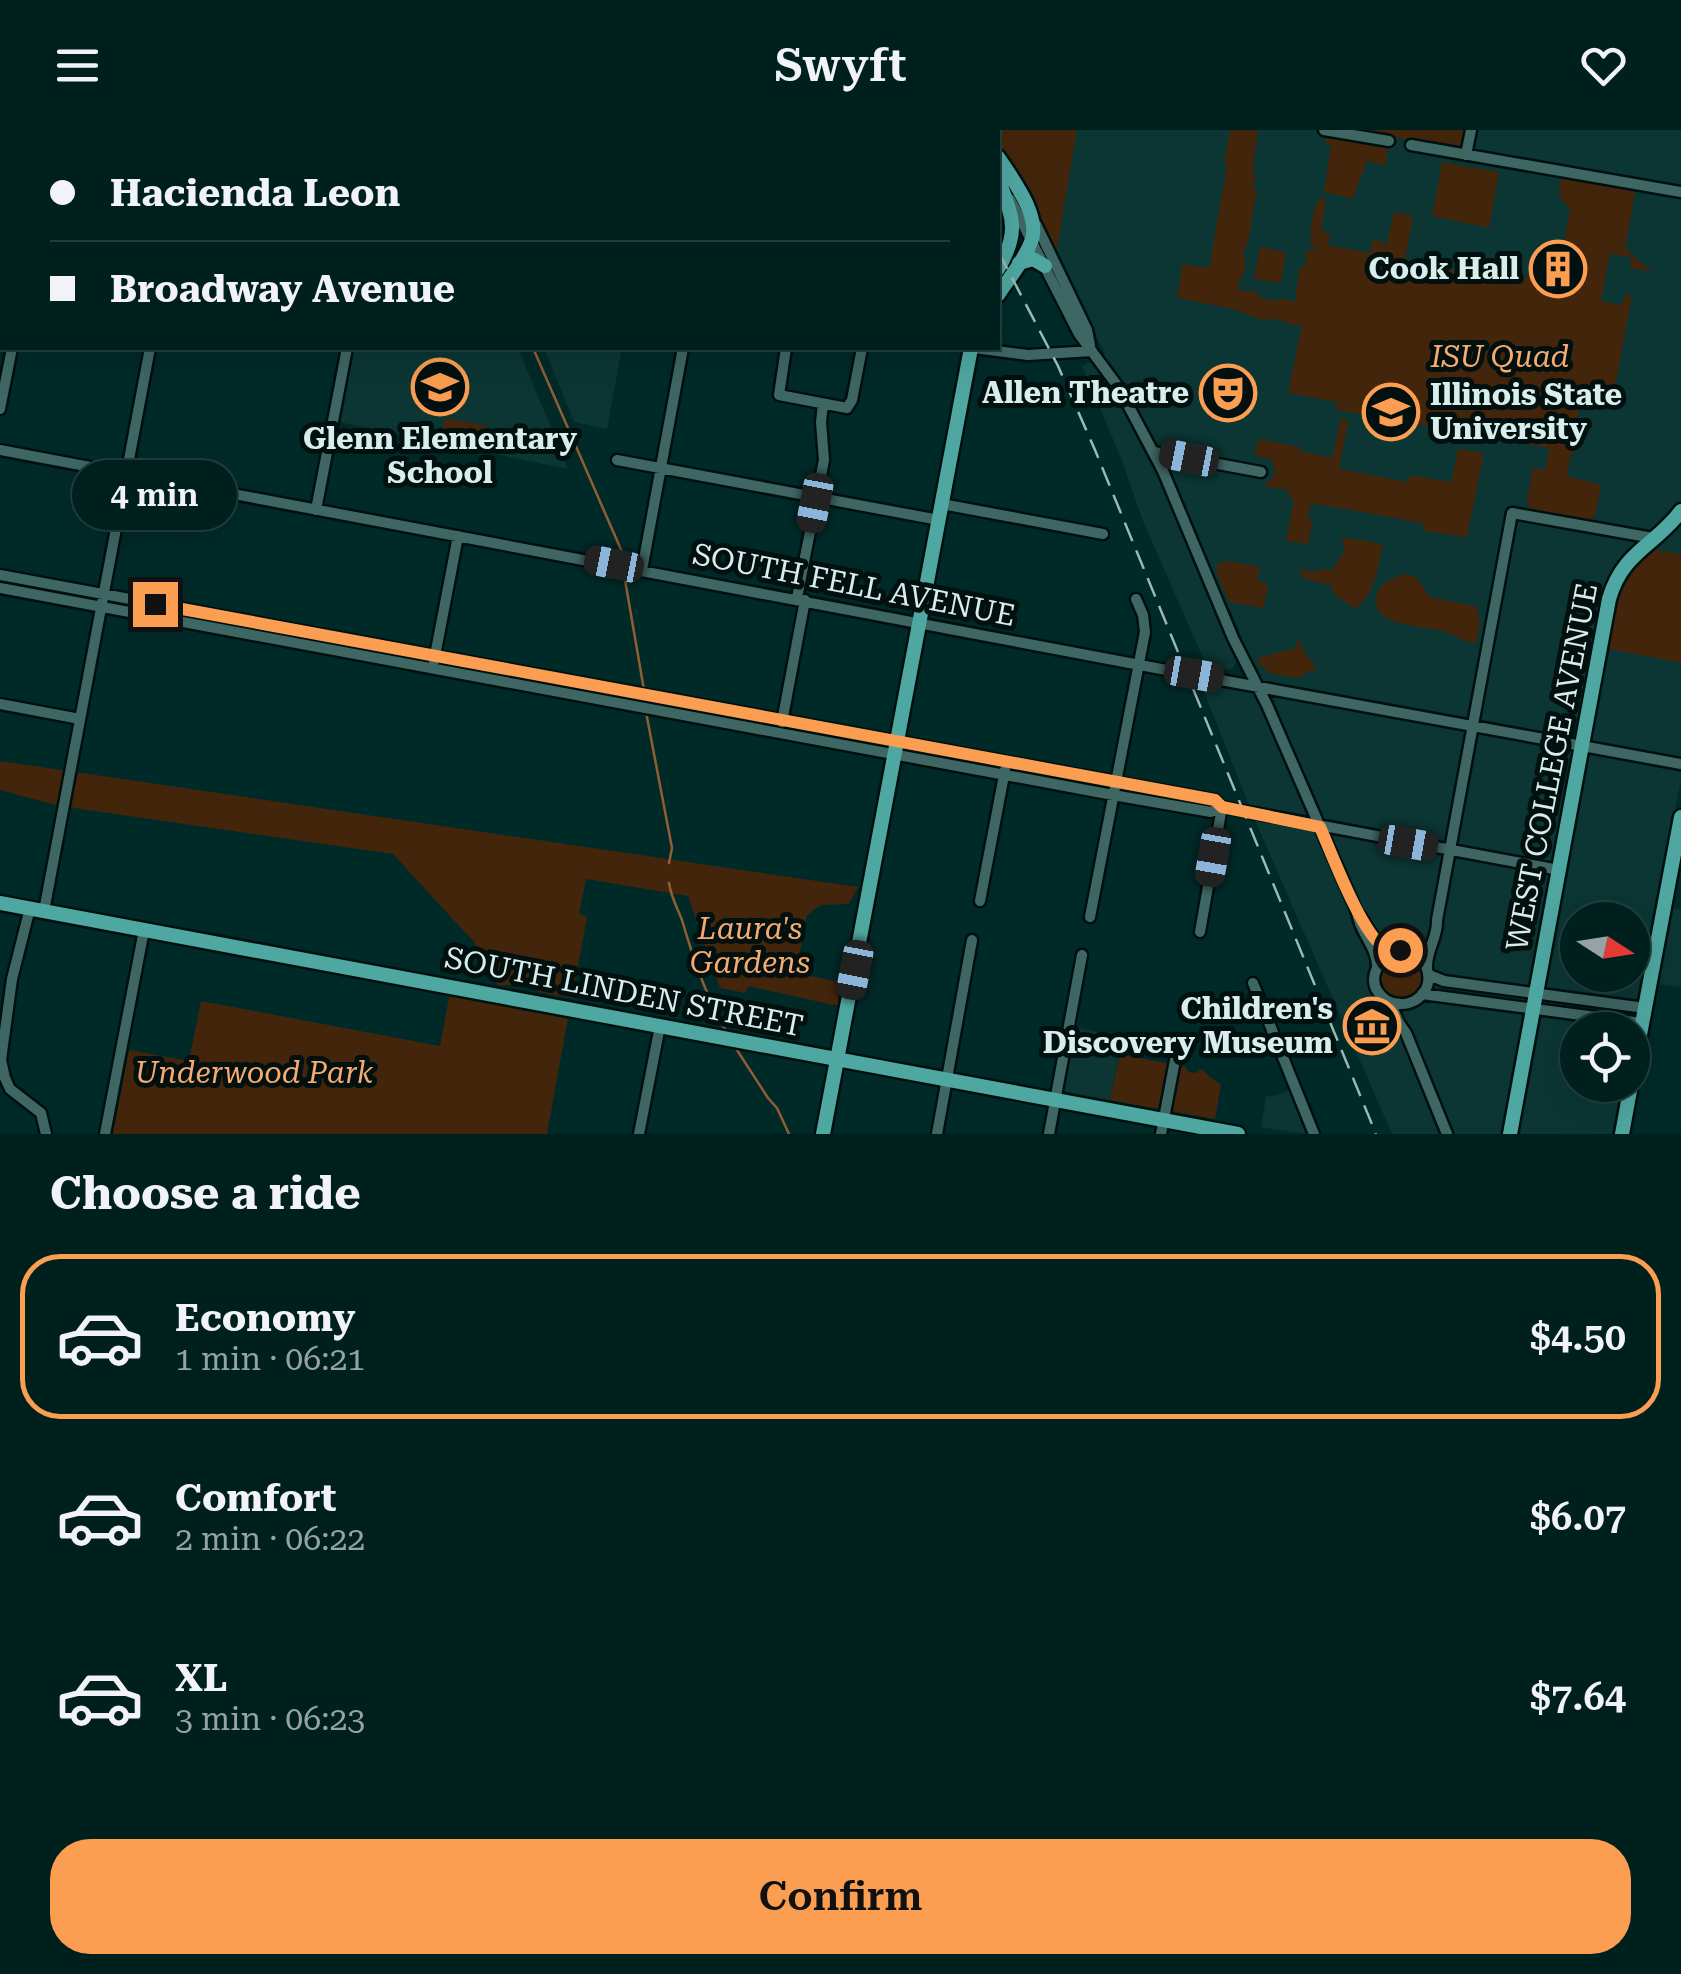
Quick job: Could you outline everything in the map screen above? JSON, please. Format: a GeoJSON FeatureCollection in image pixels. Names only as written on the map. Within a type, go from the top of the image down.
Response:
{"type":"FeatureCollection","features":[{"type":"Feature","properties":{"kind":"main road"},"geometry":{"type":"LineString","coordinates":[[1000,160],[1034,219],[1032,240],[1000,292]]}},
{"type":"Feature","properties":{"kind":"main road"},"geometry":{"type":"LineString","coordinates":[[1000,184],[1013,229],[1000,266]]}},
{"type":"Feature","properties":{"kind":"main road"},"geometry":{"type":"LineString","coordinates":[[1018,263],[1033,259],[1045,266]]}},
{"type":"Feature","properties":{"kind":"main road"},"geometry":{"type":"LineString","coordinates":[[823,1134],[972,350]]}},
{"type":"Feature","properties":{"kind":"main road","name":"WEST COLLEGE AVENUE"},"geometry":{"type":"LineString","coordinates":[[1510,1134],[1612,588],[1624,565],[1681,511]]}},
{"type":"Feature","properties":{"kind":"main road"},"geometry":{"type":"LineString","coordinates":[[1645,1012],[1681,816]]}},
{"type":"Feature","properties":{"kind":"main road","name":"SOUTH LINDEN STREET"},"geometry":{"type":"LineString","coordinates":[[0,903],[1055,1100],[1163,1127],[1238,1134]]}},
{"type":"Feature","properties":{"kind":"main road"},"geometry":{"type":"LineString","coordinates":[[1622,1134],[1628,1102]]}},
{"type":"Feature","properties":{"kind":"street"},"geometry":{"type":"LineString","coordinates":[[1324,130],[1389,142]]}},
{"type":"Feature","properties":{"kind":"street"},"geometry":{"type":"LineString","coordinates":[[1466,155],[1471,130]]}},
{"type":"Feature","properties":{"kind":"street"},"geometry":{"type":"LineString","coordinates":[[1411,146],[1681,192]]}},
{"type":"Feature","properties":{"kind":"street"},"geometry":{"type":"LineString","coordinates":[[1000,182],[1079,334],[1119,388],[1154,452],[1357,912],[1362,933],[1377,957],[1375,984],[1390,1002],[1406,1033],[1446,1134]]}},
{"type":"Feature","properties":{"kind":"street"},"geometry":{"type":"LineString","coordinates":[[1034,219],[1087,330],[1092,350]]}},
{"type":"Feature","properties":{"kind":"street"},"geometry":{"type":"LineString","coordinates":[[0,410],[12,350]]}},
{"type":"Feature","properties":{"kind":"street"},"geometry":{"type":"LineString","coordinates":[[46,1134],[41,1114],[5,1092],[1,1060],[12,979],[37,910],[68,785],[150,350]]}},
{"type":"Feature","properties":{"kind":"street"},"geometry":{"type":"LineString","coordinates":[[316,510],[347,350]]}},
{"type":"Feature","properties":{"kind":"street"},"geometry":{"type":"LineString","coordinates":[[638,569],[662,468],[683,350]]}},
{"type":"Feature","properties":{"kind":"street"},"geometry":{"type":"LineString","coordinates":[[786,350],[779,394],[847,408],[862,350]]}},
{"type":"Feature","properties":{"kind":"street"},"geometry":{"type":"LineString","coordinates":[[988,350],[1028,355],[1092,350]]}},
{"type":"Feature","properties":{"kind":"street"},"geometry":{"type":"LineString","coordinates":[[777,732],[783,720],[825,448],[823,404]]}},
{"type":"Feature","properties":{"kind":"street","name":"SOUTH FELL AVENUE"},"geometry":{"type":"LineString","coordinates":[[0,450],[1681,764]]}},
{"type":"Feature","properties":{"kind":"street"},"geometry":{"type":"LineString","coordinates":[[1154,452],[1261,472]]}},
{"type":"Feature","properties":{"kind":"street"},"geometry":{"type":"LineString","coordinates":[[617,460],[939,520]]}},
{"type":"Feature","properties":{"kind":"street"},"geometry":{"type":"LineString","coordinates":[[942,504],[1104,534]]}},
{"type":"Feature","properties":{"kind":"street"},"geometry":{"type":"LineString","coordinates":[[1390,1002],[1416,1000],[1428,983],[1426,958],[1436,936],[1512,514],[1653,538]]}},
{"type":"Feature","properties":{"kind":"street"},"geometry":{"type":"LineString","coordinates":[[434,662],[458,536]]}},
{"type":"Feature","properties":{"kind":"street"},"geometry":{"type":"LineString","coordinates":[[0,574],[102,600],[434,662],[667,712],[777,732],[1006,762],[1215,800],[1222,807],[1320,827],[1559,870]]}},
{"type":"Feature","properties":{"kind":"street"},"geometry":{"type":"LineString","coordinates":[[0,588],[102,600]]}},
{"type":"Feature","properties":{"kind":"street"},"geometry":{"type":"LineString","coordinates":[[1090,917],[1145,624],[1136,599]]}},
{"type":"Feature","properties":{"kind":"street"},"geometry":{"type":"LineString","coordinates":[[434,662],[622,690],[783,720],[1004,774],[1113,795],[1212,812],[1222,807]]}},
{"type":"Feature","properties":{"kind":"street"},"geometry":{"type":"LineString","coordinates":[[615,702],[622,690]]}},
{"type":"Feature","properties":{"kind":"street"},"geometry":{"type":"LineString","coordinates":[[667,712],[668,698]]}},
{"type":"Feature","properties":{"kind":"street"},"geometry":{"type":"LineString","coordinates":[[0,704],[80,719]]}},
{"type":"Feature","properties":{"kind":"street"},"geometry":{"type":"LineString","coordinates":[[980,901],[1006,762]]}},
{"type":"Feature","properties":{"kind":"street"},"geometry":{"type":"LineString","coordinates":[[1200,932],[1222,807]]}},
{"type":"Feature","properties":{"kind":"street"},"geometry":{"type":"LineString","coordinates":[[1357,912],[1380,945],[1418,955],[1428,972],[1444,981],[1535,1000],[1622,1012]]}},
{"type":"Feature","properties":{"kind":"street"},"geometry":{"type":"LineString","coordinates":[[1408,952],[1422,944],[1437,920]]}},
{"type":"Feature","properties":{"kind":"street"},"geometry":{"type":"LineString","coordinates":[[105,1134],[144,930]]}},
{"type":"Feature","properties":{"kind":"street"},"geometry":{"type":"LineString","coordinates":[[938,1134],[972,940]]}},
{"type":"Feature","properties":{"kind":"street"},"geometry":{"type":"LineString","coordinates":[[1377,966],[1394,950]]}},
{"type":"Feature","properties":{"kind":"street"},"geometry":{"type":"LineString","coordinates":[[1049,1134],[1082,955]]}},
{"type":"Feature","properties":{"kind":"street"},"geometry":{"type":"LineString","coordinates":[[1252,984],[1314,1134]]}},
{"type":"Feature","properties":{"kind":"street"},"geometry":{"type":"LineString","coordinates":[[1422,994],[1535,1000]]}},
{"type":"Feature","properties":{"kind":"street"},"geometry":{"type":"LineString","coordinates":[[1406,1033],[1404,1015],[1409,1003]]}},
{"type":"Feature","properties":{"kind":"street"},"geometry":{"type":"LineString","coordinates":[[638,1134],[660,1026]]}},
{"type":"Feature","properties":{"kind":"street"},"geometry":{"type":"LineString","coordinates":[[1163,1127],[1176,1056]]}},
{"type":"Feature","properties":{"kind":"shaded area","name":"Illinois State University"},"geometry":{"type":"Polygon","coordinates":[[[1000,130],[1681,130],[1681,780],[1650,938],[1650,902],[1560,902],[1560,992],[1639,992],[1636,1012],[1560,1012],[1560,1102],[1619,1102],[1612,1134],[1392,1134],[1254,818],[1199,679],[1264,693],[1230,609],[1216,615],[1236,662],[1229,670],[1206,665],[1143,521],[1082,366],[1105,354],[1025,193],[1000,152],[1000,130]]]}},
{"type":"Feature","properties":{"kind":"shaded area","name":"Glenn Elementary School"},"geometry":{"type":"Polygon","coordinates":[[[352,350],[519,350],[568,469],[339,422],[352,350]]]}},
{"type":"Feature","properties":{"kind":"shaded area"},"geometry":{"type":"Polygon","coordinates":[[[545,350],[622,350],[607,429],[574,422],[545,350]]]}},
{"type":"Feature","properties":{"kind":"shaded area"},"geometry":{"type":"Polygon","coordinates":[[[1672,908],[1681,910],[1681,987],[1657,984],[1672,908]]]}},
{"type":"Feature","properties":{"kind":"shaded area"},"geometry":{"type":"Polygon","coordinates":[[[1074,1027],[1123,1037],[1110,1100],[1063,1091],[1074,1027]]]}},
{"type":"Feature","properties":{"kind":"shaded area"},"geometry":{"type":"Polygon","coordinates":[[[1289,1090],[1306,1134],[1261,1127],[1266,1097],[1289,1090]]]}},
{"type":"Feature","properties":{"kind":"green space"},"geometry":{"type":"Polygon","coordinates":[[[1000,130],[1077,130],[1056,254],[1000,152],[1000,130]]]}},
{"type":"Feature","properties":{"kind":"green space","name":"ISU Quad"},"geometry":{"type":"Polygon","coordinates":[[[1230,130],[1258,130],[1253,166],[1253,188],[1257,189],[1238,290],[1258,292],[1258,297],[1278,301],[1279,298],[1295,302],[1306,250],[1320,250],[1311,247],[1311,235],[1313,214],[1321,198],[1326,199],[1321,230],[1330,233],[1328,245],[1370,253],[1373,240],[1384,242],[1386,248],[1396,212],[1413,216],[1405,261],[1481,276],[1483,268],[1548,281],[1548,288],[1558,290],[1561,286],[1575,288],[1580,253],[1563,250],[1570,208],[1560,197],[1561,181],[1565,178],[1633,189],[1627,250],[1652,272],[1630,268],[1631,257],[1610,254],[1601,301],[1622,305],[1625,294],[1632,296],[1617,376],[1609,408],[1581,403],[1577,423],[1580,425],[1567,476],[1601,485],[1591,521],[1530,509],[1527,499],[1533,468],[1545,470],[1549,448],[1399,421],[1399,417],[1384,414],[1383,417],[1336,410],[1337,402],[1288,393],[1302,324],[1262,320],[1233,309],[1177,298],[1182,264],[1209,268],[1230,130]]]}},
{"type":"Feature","properties":{"kind":"green space"},"geometry":{"type":"Polygon","coordinates":[[[1323,130],[1464,130],[1456,148],[1390,137],[1385,166],[1367,161],[1353,199],[1324,192],[1331,145],[1327,144],[1323,130]]]}},
{"type":"Feature","properties":{"kind":"green space"},"geometry":{"type":"Polygon","coordinates":[[[1442,162],[1499,172],[1489,228],[1432,216],[1442,162]]]}},
{"type":"Feature","properties":{"kind":"green space"},"geometry":{"type":"Polygon","coordinates":[[[1260,247],[1286,252],[1281,283],[1254,279],[1260,247]]]}},
{"type":"Feature","properties":{"kind":"green space"},"geometry":{"type":"Polygon","coordinates":[[[445,418],[488,426],[483,450],[440,442],[445,418]]]}},
{"type":"Feature","properties":{"kind":"green space"},"geometry":{"type":"Polygon","coordinates":[[[1341,418],[1348,423],[1339,469],[1408,482],[1410,475],[1451,482],[1458,449],[1484,453],[1467,537],[1423,531],[1423,523],[1316,504],[1310,506],[1308,519],[1313,520],[1308,544],[1286,541],[1294,499],[1288,497],[1289,490],[1263,486],[1275,472],[1271,459],[1255,456],[1258,439],[1332,458],[1341,418]]]}},
{"type":"Feature","properties":{"kind":"green space"},"geometry":{"type":"Polygon","coordinates":[[[1342,537],[1383,544],[1372,587],[1356,609],[1334,594],[1331,585],[1304,579],[1298,569],[1332,570],[1345,550],[1342,537]]]}},
{"type":"Feature","properties":{"kind":"green space"},"geometry":{"type":"Polygon","coordinates":[[[1650,549],[1681,554],[1681,663],[1605,648],[1624,582],[1650,549]]]}},
{"type":"Feature","properties":{"kind":"green space"},"geometry":{"type":"Polygon","coordinates":[[[1227,561],[1260,567],[1257,581],[1268,584],[1264,608],[1229,602],[1217,574],[1217,564],[1227,561]]]}},
{"type":"Feature","properties":{"kind":"green space"},"geometry":{"type":"Polygon","coordinates":[[[1404,574],[1416,577],[1430,597],[1477,607],[1480,624],[1476,643],[1384,616],[1376,600],[1379,590],[1404,574]]]}},
{"type":"Feature","properties":{"kind":"green space"},"geometry":{"type":"Polygon","coordinates":[[[1297,640],[1304,641],[1299,643],[1314,666],[1318,666],[1314,671],[1298,678],[1269,673],[1257,661],[1296,648],[1297,640]]]}},
{"type":"Feature","properties":{"kind":"green space","name":"Laura's Gardens"},"geometry":{"type":"Polygon","coordinates":[[[0,761],[858,887],[849,904],[821,905],[807,915],[796,973],[839,982],[838,1006],[748,986],[746,993],[720,988],[688,896],[586,879],[579,914],[587,917],[572,998],[539,992],[533,984],[498,985],[474,942],[393,854],[60,806],[0,790],[0,761]]]}},
{"type":"Feature","properties":{"kind":"green space"},"geometry":{"type":"Polygon","coordinates":[[[1401,954],[1417,961],[1424,977],[1417,993],[1401,1000],[1385,993],[1378,977],[1385,961],[1401,954]]]}},
{"type":"Feature","properties":{"kind":"green space","name":"Underwood Park"},"geometry":{"type":"Polygon","coordinates":[[[450,992],[568,1018],[547,1134],[113,1134],[129,1050],[189,1061],[201,1001],[440,1046],[450,992]]]}},
{"type":"Feature","properties":{"kind":"green space"},"geometry":{"type":"Polygon","coordinates":[[[1120,1054],[1186,1067],[1188,1072],[1201,1069],[1221,1084],[1215,1119],[1110,1100],[1120,1054]]]}},
{"type":"Feature","properties":{"kind":"waterway"},"geometry":{"type":"LineString","coordinates":[[534,350],[625,566]]}},
{"type":"Feature","properties":{"kind":"waterway"},"geometry":{"type":"LineString","coordinates":[[624,574],[644,690]]}},
{"type":"Feature","properties":{"kind":"waterway"},"geometry":{"type":"LineString","coordinates":[[646,712],[672,848],[669,863]]}},
{"type":"Feature","properties":{"kind":"waterway"},"geometry":{"type":"LineString","coordinates":[[669,883],[701,977],[726,1031]]}},
{"type":"Feature","properties":{"kind":"waterway"},"geometry":{"type":"LineString","coordinates":[[735,1047],[777,1108],[789,1134]]}},
{"type":"Feature","properties":{"kind":"railway"},"geometry":{"type":"LineString","coordinates":[[1000,255],[1058,366],[1095,450],[1376,1134]]}},
{"type":"Feature","properties":{"kind":"place","name":"Cook Hall"},"geometry":{"type":"Point","coordinates":[1558,269]}},
{"type":"Feature","properties":{"kind":"place","name":"Glenn Elementary School"},"geometry":{"type":"Point","coordinates":[440,387]}},
{"type":"Feature","properties":{"kind":"place","name":"Allen Theatre"},"geometry":{"type":"Point","coordinates":[1228,393]}},
{"type":"Feature","properties":{"kind":"place","name":"Illinois State University"},"geometry":{"type":"Point","coordinates":[1391,412]}},
{"type":"Feature","properties":{"kind":"place","name":"Children's Discovery Museum"},"geometry":{"type":"Point","coordinates":[1372,1026]}},
{"type":"Feature","properties":{"kind":"route"},"geometry":{"type":"LineString","coordinates":[[155,604],[1215,800],[1222,807],[1320,827],[1357,912],[1380,945],[1400,950]]}}]}
